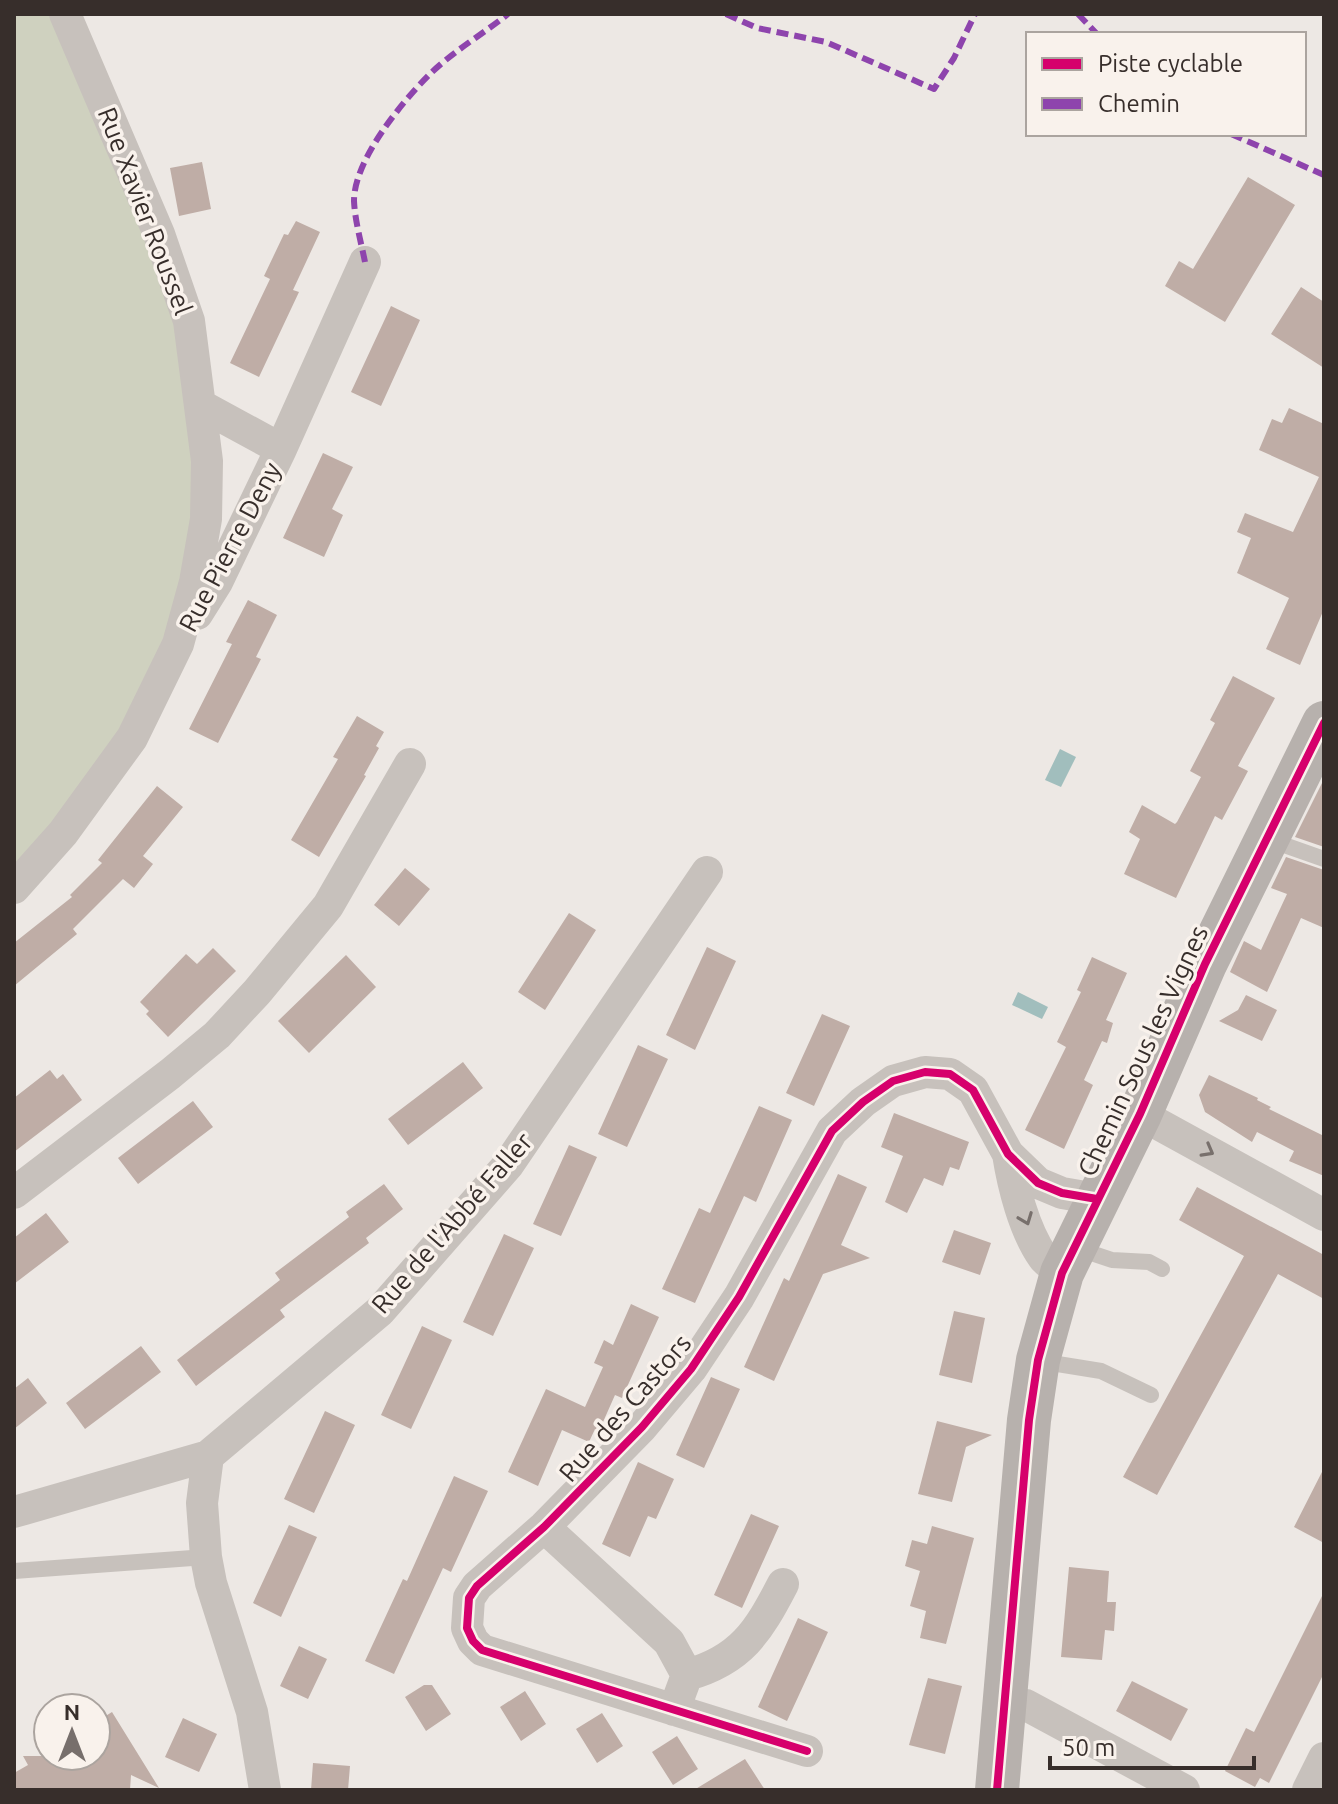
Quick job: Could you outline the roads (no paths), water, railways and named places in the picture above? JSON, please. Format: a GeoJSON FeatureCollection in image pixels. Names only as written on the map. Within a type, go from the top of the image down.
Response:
{"type":"FeatureCollection","features":[{"type":"Feature","properties":{"kind":"street","name":"Rue Xavier Roussel"},"geometry":{"type":"LineString","coordinates":[[14,888],[63,833],[132,738],[178,644],[195,582],[206,519],[207,461],[189,321],[159,234],[65,14]]}},
{"type":"Feature","properties":{"kind":"street","name":"Rue Pierre Deny"},"geometry":{"type":"LineString","coordinates":[[178,644],[217,582],[365,262]]}},
{"type":"Feature","properties":{"kind":"street","name":"Rue Pierre Deny"},"geometry":{"type":"LineString","coordinates":[[202,406],[281,449]]}},
{"type":"Feature","properties":{"kind":"street","name":"Chemin Sous les Vignes"},"geometry":{"type":"LineString","coordinates":[[997,1790],[1029,1420],[1038,1360],[1068,1260],[1140,1114],[1205,964],[1324,723]]}},
{"type":"Feature","properties":{"kind":"street"},"geometry":{"type":"LineString","coordinates":[[14,1193],[170,1074],[217,1035],[257,992],[328,906],[410,764]]}},
{"type":"Feature","properties":{"kind":"street","name":"Rue de l'Abbé Faller"},"geometry":{"type":"LineString","coordinates":[[208,1456],[380,1311],[508,1165],[707,872]]}},
{"type":"Feature","properties":{"kind":"street","name":"Rue des Castors"},"geometry":{"type":"LineString","coordinates":[[807,1751],[482,1650],[467,1628],[469,1598],[477,1586],[544,1527],[642,1427],[691,1369],[739,1297],[832,1131],[863,1102],[893,1081],[925,1072],[950,1074],[973,1090],[1008,1154],[1038,1183],[1062,1193],[1097,1199]]}},
{"type":"Feature","properties":{"kind":"street"},"geometry":{"type":"LineString","coordinates":[[1140,1114],[1324,1215]]}},
{"type":"Feature","properties":{"kind":"street","name":"Rue des Castors"},"geometry":{"type":"LineString","coordinates":[[1008,1154],[1013,1186],[1044,1259],[1068,1260]]}},
{"type":"Feature","properties":{"kind":"street"},"geometry":{"type":"LineString","coordinates":[[14,1512],[208,1456],[202,1503],[206,1557],[215,1596],[249,1699],[265,1790]]}},
{"type":"Feature","properties":{"kind":"street"},"geometry":{"type":"LineString","coordinates":[[544,1527],[669,1642],[687,1675],[674,1710]]}},
{"type":"Feature","properties":{"kind":"street"},"geometry":{"type":"LineString","coordinates":[[687,1675],[710,1669],[751,1638],[783,1584]]}},
{"type":"Feature","properties":{"kind":"street"},"geometry":{"type":"LineString","coordinates":[[1004,1704],[1026,1705],[1184,1790]]}},
{"type":"Feature","properties":{"kind":"street"},"geometry":{"type":"LineString","coordinates":[[1308,1790],[1324,1758]]}},
{"type":"Feature","properties":{"kind":"lane"},"geometry":{"type":"LineString","coordinates":[[1266,838],[1324,859]]}},
{"type":"Feature","properties":{"kind":"lane"},"geometry":{"type":"LineString","coordinates":[[1068,1260],[1149,1262],[1162,1269]]}},
{"type":"Feature","properties":{"kind":"lane"},"geometry":{"type":"LineString","coordinates":[[1038,1360],[1101,1371],[1151,1395]]}},
{"type":"Feature","properties":{"kind":"lane"},"geometry":{"type":"LineString","coordinates":[[14,1571],[206,1557]]}},
{"type":"Feature","properties":{"kind":"water"},"geometry":{"type":"Polygon","coordinates":[[[1060,749],[1076,757],[1061,787],[1045,780],[1060,749]]]}},
{"type":"Feature","properties":{"kind":"water"},"geometry":{"type":"Polygon","coordinates":[[[1018,992],[1048,1007],[1042,1019],[1012,1005],[1018,992]]]}}]}
